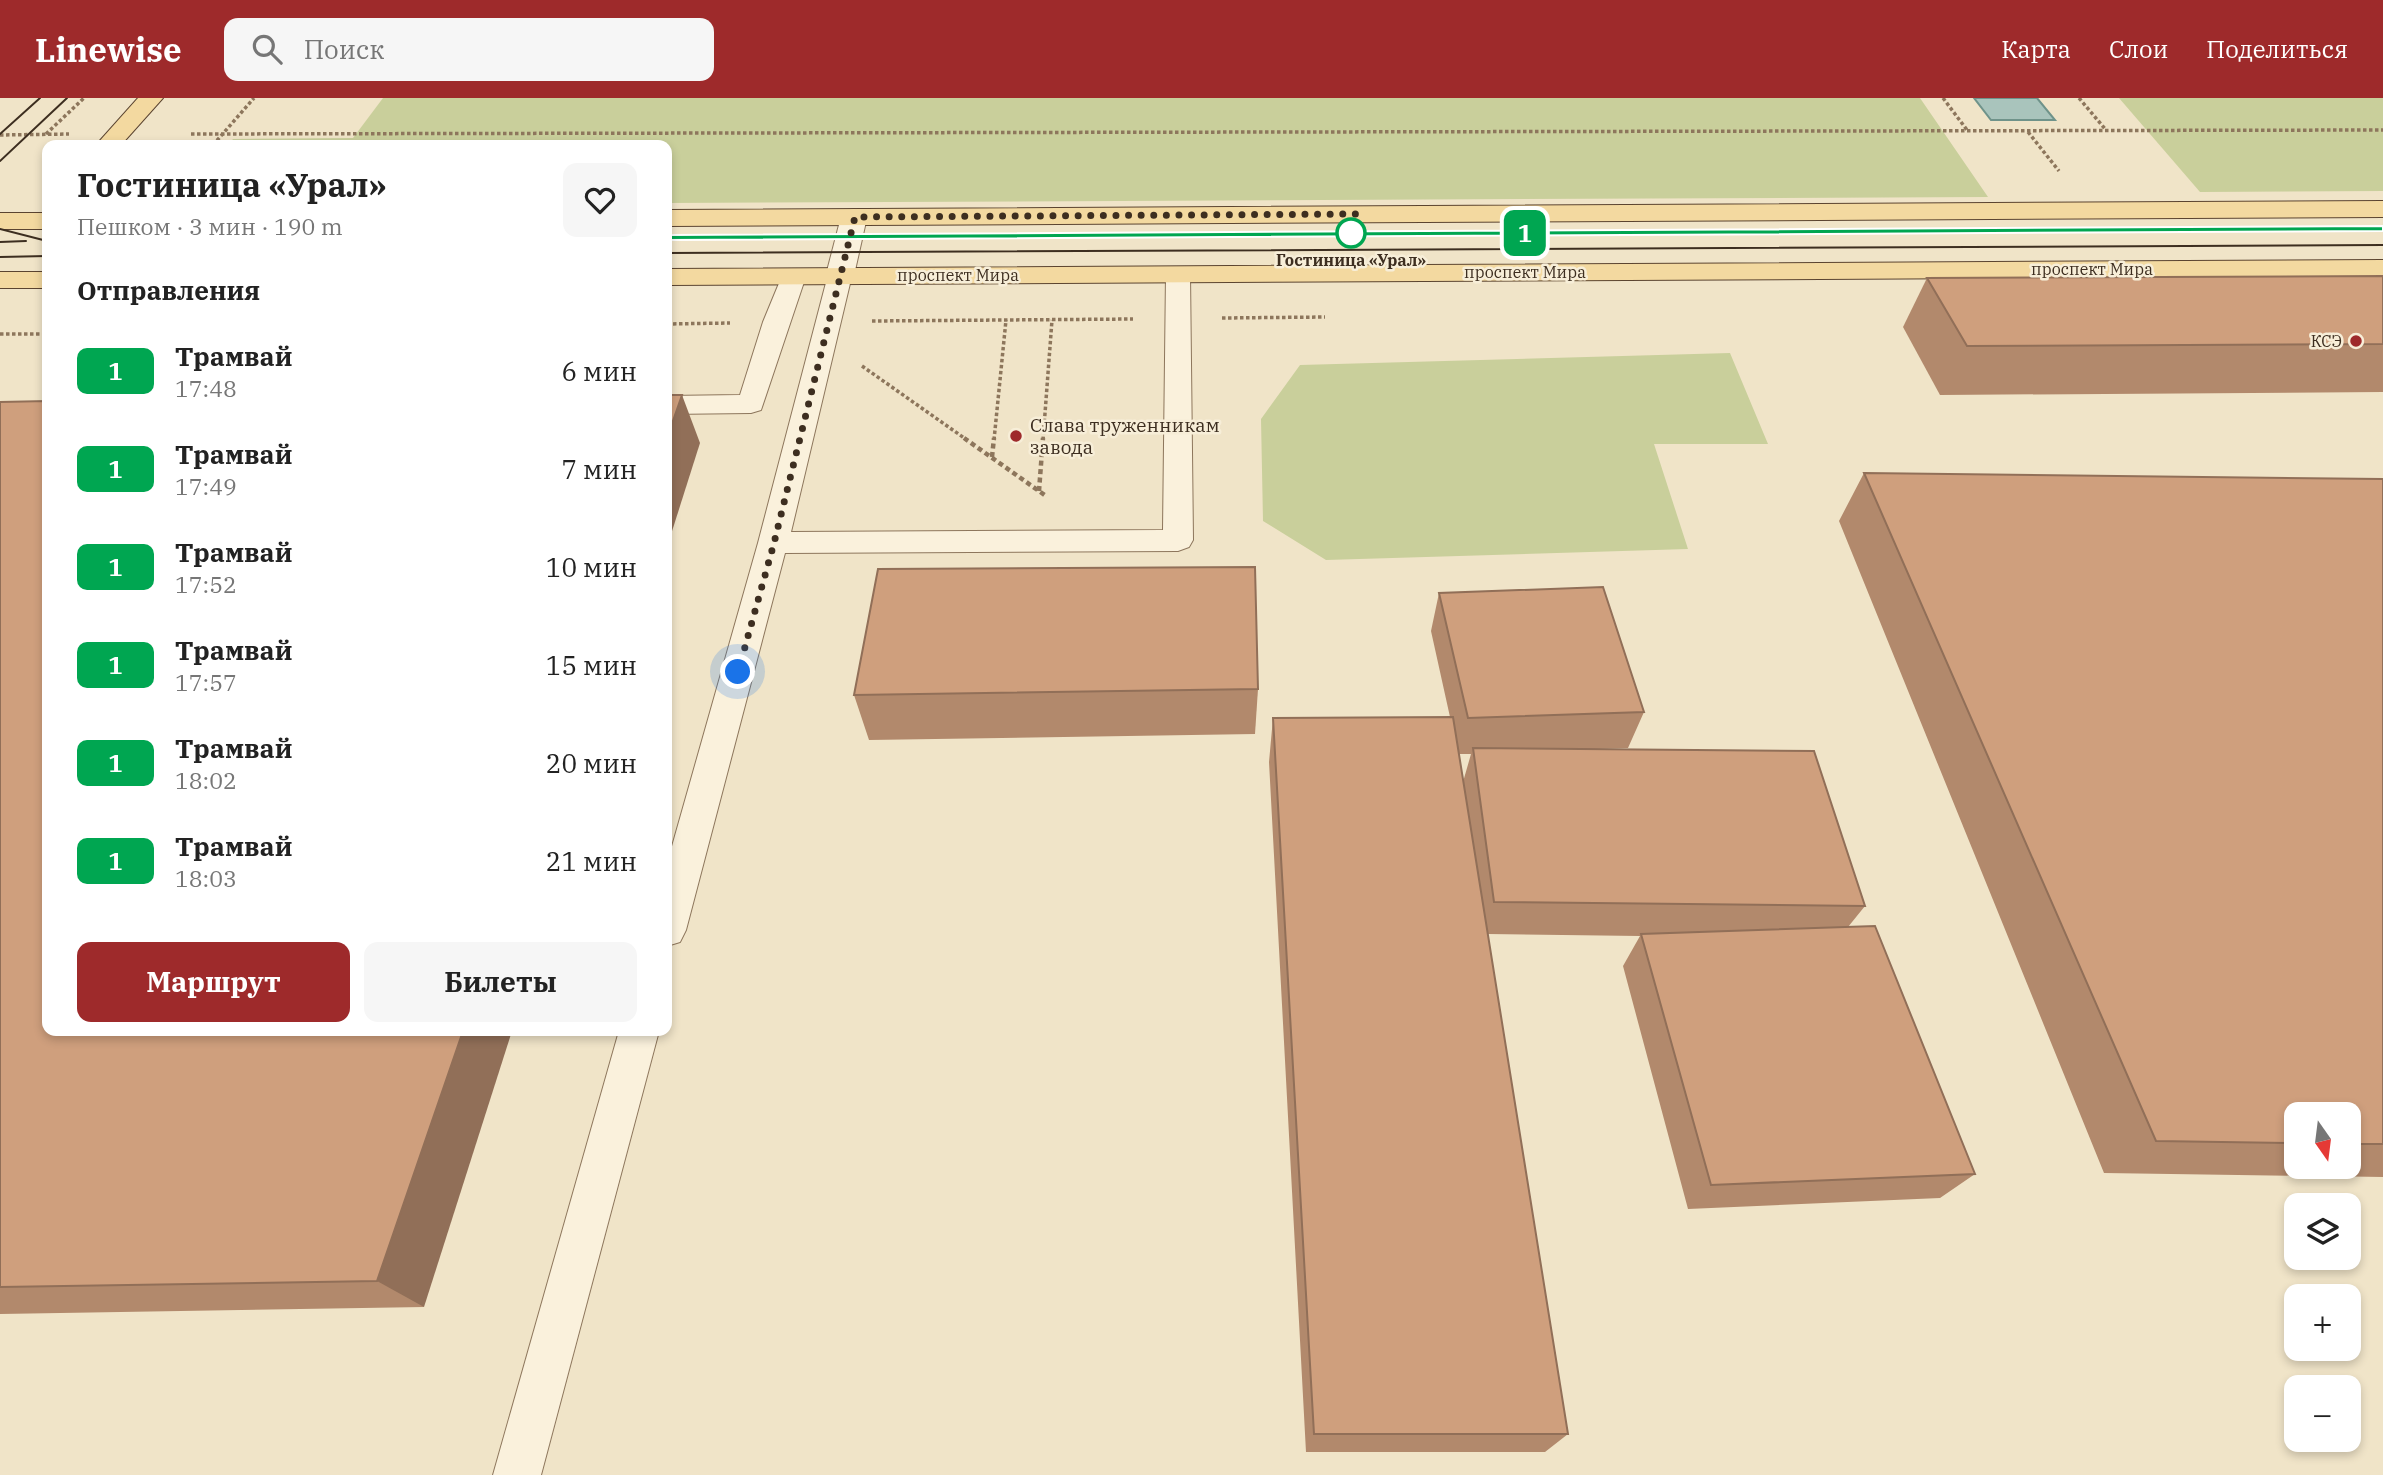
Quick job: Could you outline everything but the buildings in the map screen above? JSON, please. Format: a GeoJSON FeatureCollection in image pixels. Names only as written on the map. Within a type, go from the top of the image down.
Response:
{"type":"FeatureCollection","features":[{"type":"Feature","properties":{"kind":"main road"},"geometry":{"type":"LineString","coordinates":[[113,140],[151,98]]}},
{"type":"Feature","properties":{"kind":"main road"},"geometry":{"type":"LineString","coordinates":[[672,218],[2383,209]]}},
{"type":"Feature","properties":{"kind":"main road"},"geometry":{"type":"LineString","coordinates":[[0,221],[42,217]]}},
{"type":"Feature","properties":{"kind":"main road"},"geometry":{"type":"LineString","coordinates":[[0,230],[42,218]]}},
{"type":"Feature","properties":{"kind":"main road","name":"проспект Мира"},"geometry":{"type":"LineString","coordinates":[[672,277],[2383,268]]}},
{"type":"Feature","properties":{"kind":"main road"},"geometry":{"type":"LineString","coordinates":[[0,280],[42,279]]}},
{"type":"Feature","properties":{"kind":"street"},"geometry":{"type":"LineString","coordinates":[[840,275],[855,217]]}},
{"type":"Feature","properties":{"kind":"lane"},"geometry":{"type":"LineString","coordinates":[[774,543],[1178,540],[1178,274]]}},
{"type":"Feature","properties":{"kind":"lane"},"geometry":{"type":"LineString","coordinates":[[672,912],[774,543],[840,275]]}},
{"type":"Feature","properties":{"kind":"lane"},"geometry":{"type":"LineString","coordinates":[[672,405],[751,404],[794,276]]}},
{"type":"Feature","properties":{"kind":"lane"},"geometry":{"type":"LineString","coordinates":[[517,1475],[638,1036]]}},
{"type":"Feature","properties":{"kind":"path"},"geometry":{"type":"LineString","coordinates":[[46,134],[84,98]]}},
{"type":"Feature","properties":{"kind":"path"},"geometry":{"type":"LineString","coordinates":[[218,140],[254,98]]}},
{"type":"Feature","properties":{"kind":"path"},"geometry":{"type":"LineString","coordinates":[[1943,98],[1967,131]]}},
{"type":"Feature","properties":{"kind":"path"},"geometry":{"type":"LineString","coordinates":[[2079,98],[2107,130]]}},
{"type":"Feature","properties":{"kind":"path"},"geometry":{"type":"LineString","coordinates":[[191,134],[2383,130]]}},
{"type":"Feature","properties":{"kind":"path"},"geometry":{"type":"LineString","coordinates":[[2027,131],[2064,176]]}},
{"type":"Feature","properties":{"kind":"path"},"geometry":{"type":"LineString","coordinates":[[0,135],[78,134]]}},
{"type":"Feature","properties":{"kind":"path"},"geometry":{"type":"LineString","coordinates":[[992,458],[1006,320]]}},
{"type":"Feature","properties":{"kind":"path"},"geometry":{"type":"LineString","coordinates":[[1039,492],[1052,320]]}},
{"type":"Feature","properties":{"kind":"path"},"geometry":{"type":"LineString","coordinates":[[0,334],[42,334]]}},
{"type":"Feature","properties":{"kind":"path"},"geometry":{"type":"LineString","coordinates":[[824,339],[1108,540]]}},
{"type":"Feature","properties":{"kind":"green space"},"geometry":{"type":"Polygon","coordinates":[[[383,98],[1920,98],[1988,197],[672,203],[672,140],[232,140],[353,138],[383,98]]]}},
{"type":"Feature","properties":{"kind":"green space"},"geometry":{"type":"Polygon","coordinates":[[[2119,98],[2383,98],[2383,191],[2200,192],[2119,98]]]}},
{"type":"Feature","properties":{"kind":"green space"},"geometry":{"type":"Polygon","coordinates":[[[1730,353],[1768,444],[1654,444],[1688,549],[1326,560],[1263,521],[1261,419],[1300,365],[1730,353]]]}},
{"type":"Feature","properties":{"kind":"water"},"geometry":{"type":"Polygon","coordinates":[[[1974,98],[2037,98],[2055,120],[1991,120],[1974,98]]]}},
{"type":"Feature","properties":{"kind":"tram line"},"geometry":{"type":"LineString","coordinates":[[0,134],[40,98]]}},
{"type":"Feature","properties":{"kind":"tram line"},"geometry":{"type":"LineString","coordinates":[[0,161],[67,98]]}},
{"type":"Feature","properties":{"kind":"tram line"},"geometry":{"type":"LineString","coordinates":[[0,229],[42,240]]}},
{"type":"Feature","properties":{"kind":"tram line"},"geometry":{"type":"LineString","coordinates":[[672,237],[2383,229]]}},
{"type":"Feature","properties":{"kind":"tram line","name":"1"},"geometry":{"type":"LineString","coordinates":[[672,237],[2383,229]]}},
{"type":"Feature","properties":{"kind":"tram line"},"geometry":{"type":"LineString","coordinates":[[0,242],[26,241]]}},
{"type":"Feature","properties":{"kind":"tram line"},"geometry":{"type":"LineString","coordinates":[[672,253],[2383,245]]}},
{"type":"Feature","properties":{"kind":"tram line"},"geometry":{"type":"LineString","coordinates":[[0,257],[42,256]]}},
{"type":"Feature","properties":{"kind":"place","name":"Гостиница «Урал»"},"geometry":{"type":"Point","coordinates":[1351,233]}},
{"type":"Feature","properties":{"kind":"place","name":"КСЭ"},"geometry":{"type":"Point","coordinates":[2356,341]}},
{"type":"Feature","properties":{"kind":"place","name":"Слава труженникам завода"},"geometry":{"type":"Point","coordinates":[1016,436]}},
{"type":"Feature","properties":{"kind":"route"},"geometry":{"type":"LineString","coordinates":[[738,672],[774,543],[855,217],[1358,214],[1351,233]]}}]}
